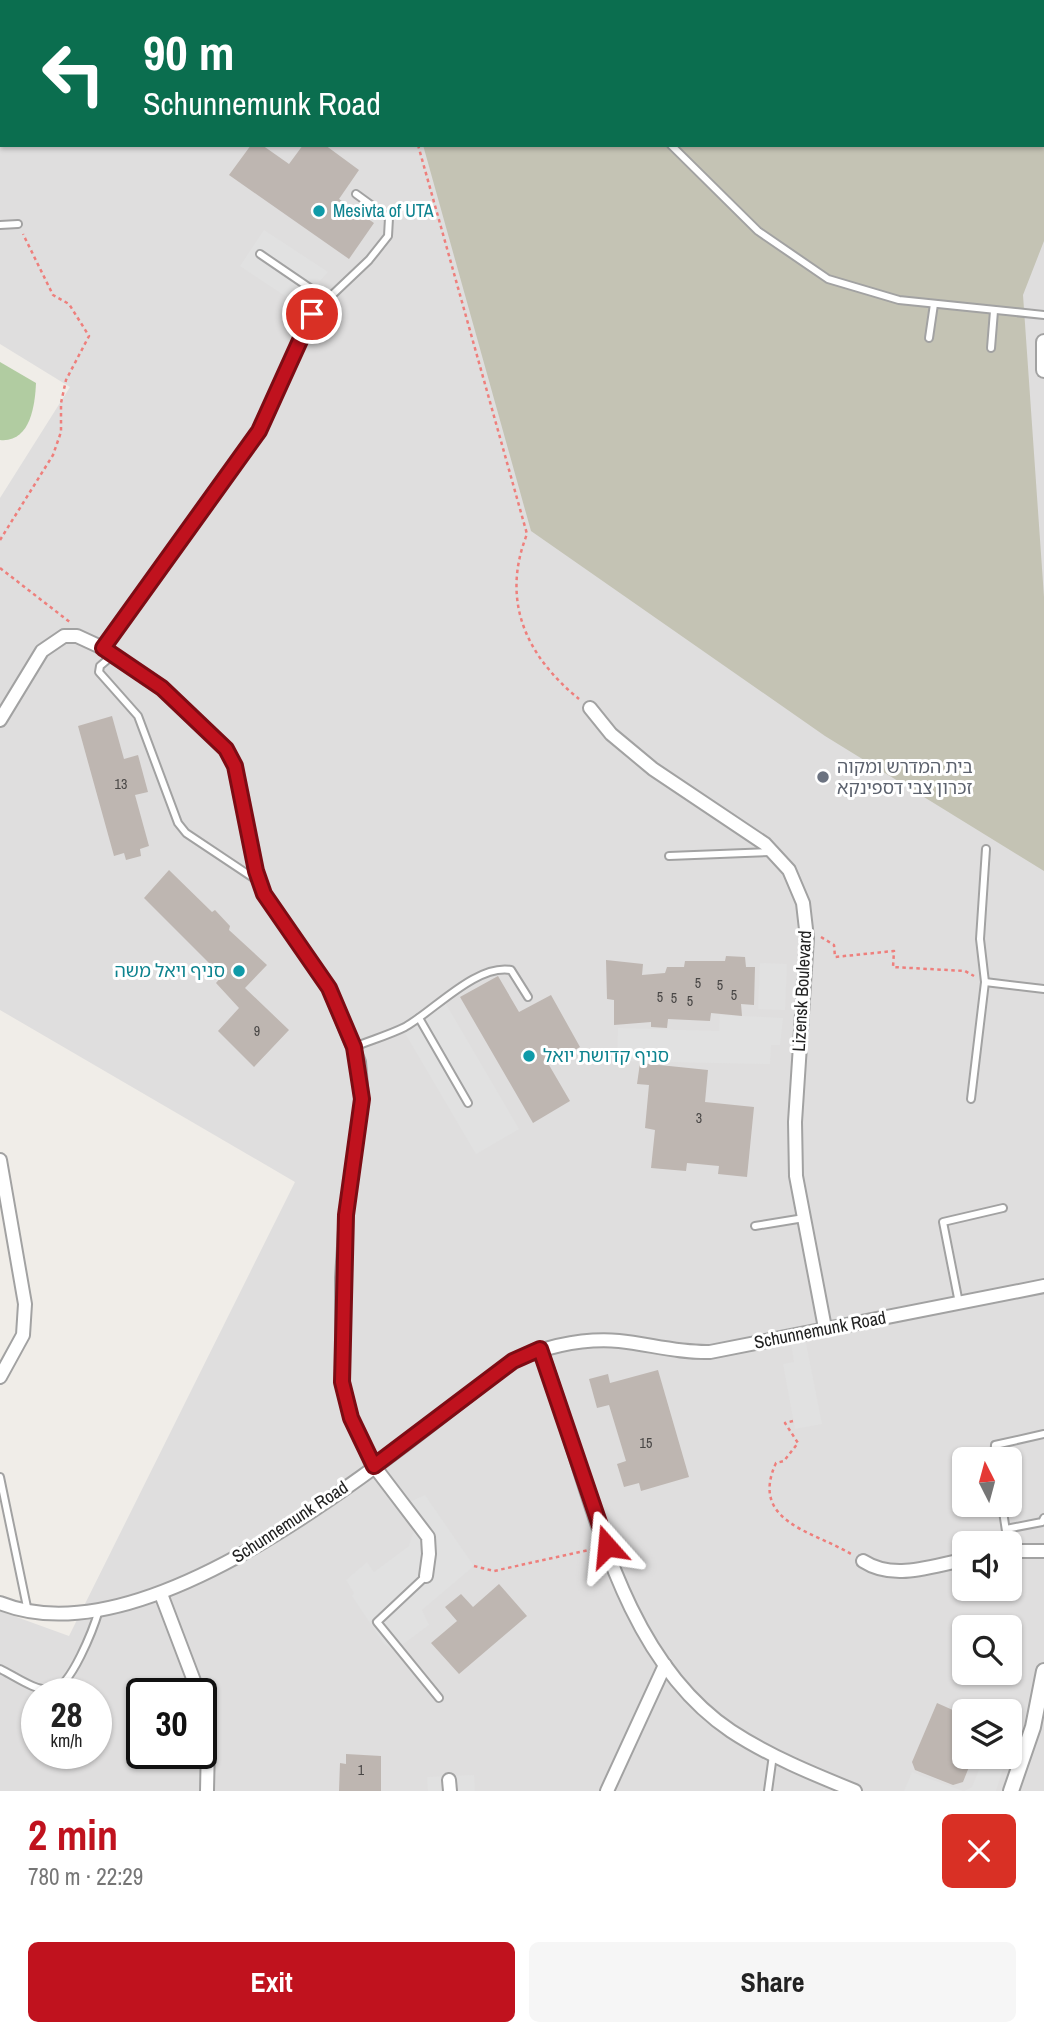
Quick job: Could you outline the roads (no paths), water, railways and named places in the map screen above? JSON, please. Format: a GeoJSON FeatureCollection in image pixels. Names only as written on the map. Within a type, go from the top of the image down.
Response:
{"type":"FeatureCollection","features":[{"type":"Feature","properties":{"kind":"street"},"geometry":{"type":"LineString","coordinates":[[1044,342],[1044,369]]}},
{"type":"Feature","properties":{"kind":"street"},"geometry":{"type":"LineString","coordinates":[[0,720],[42,651],[64,636],[77,636],[108,651],[162,688],[226,749],[235,766],[264,894],[329,988],[354,1047],[362,1099],[346,1215],[342,1382],[351,1418],[374,1466],[428,1537],[426,1576]]}},
{"type":"Feature","properties":{"kind":"street","name":"Lizensk Boulevard"},"geometry":{"type":"LineString","coordinates":[[590,708],[611,734],[653,769],[772,852],[789,870],[803,903],[807,938],[795,1122],[796,1175],[825,1328]]}},
{"type":"Feature","properties":{"kind":"street"},"geometry":{"type":"LineString","coordinates":[[0,1160],[25,1304],[23,1335],[0,1377]]}},
{"type":"Feature","properties":{"kind":"street","name":"Schunnemunk Road"},"geometry":{"type":"LineString","coordinates":[[0,1603],[27,1609],[99,1610],[161,1594],[204,1576],[239,1556],[374,1466],[513,1361],[540,1349],[599,1341],[685,1353],[710,1352],[1044,1286]]}},
{"type":"Feature","properties":{"kind":"street"},"geometry":{"type":"LineString","coordinates":[[540,1349],[635,1620],[665,1665],[688,1694],[718,1721],[773,1754],[855,1791]]}},
{"type":"Feature","properties":{"kind":"street"},"geometry":{"type":"LineString","coordinates":[[1022,1551],[1044,1551]]}},
{"type":"Feature","properties":{"kind":"street"},"geometry":{"type":"LineString","coordinates":[[863,1561],[879,1571],[897,1572],[952,1562]]}},
{"type":"Feature","properties":{"kind":"street"},"geometry":{"type":"LineString","coordinates":[[161,1594],[193,1678]]}},
{"type":"Feature","properties":{"kind":"street"},"geometry":{"type":"LineString","coordinates":[[607,1791],[665,1665]]}},
{"type":"Feature","properties":{"kind":"street"},"geometry":{"type":"LineString","coordinates":[[1011,1791],[1033,1727],[1044,1671]]}},
{"type":"Feature","properties":{"kind":"street"},"geometry":{"type":"LineString","coordinates":[[207,1769],[207,1791]]}},
{"type":"Feature","properties":{"kind":"lane"},"geometry":{"type":"LineString","coordinates":[[673,147],[758,230],[828,279],[899,300],[1044,315]]}},
{"type":"Feature","properties":{"kind":"lane"},"geometry":{"type":"LineString","coordinates":[[259,881],[186,834],[178,823],[138,716],[99,672],[108,651],[259,431],[312,314],[369,260],[388,236],[389,218],[356,194]]}},
{"type":"Feature","properties":{"kind":"lane"},"geometry":{"type":"LineString","coordinates":[[0,225],[18,224]]}},
{"type":"Feature","properties":{"kind":"lane"},"geometry":{"type":"LineString","coordinates":[[260,254],[326,299]]}},
{"type":"Feature","properties":{"kind":"lane"},"geometry":{"type":"LineString","coordinates":[[929,338],[934,304]]}},
{"type":"Feature","properties":{"kind":"lane"},"geometry":{"type":"LineString","coordinates":[[991,348],[994,311]]}},
{"type":"Feature","properties":{"kind":"lane"},"geometry":{"type":"LineString","coordinates":[[971,1099],[985,982],[980,939],[986,849]]}},
{"type":"Feature","properties":{"kind":"lane"},"geometry":{"type":"LineString","coordinates":[[669,856],[739,856],[772,852]]}},
{"type":"Feature","properties":{"kind":"lane"},"geometry":{"type":"LineString","coordinates":[[354,1047],[402,1028],[443,999],[496,968],[511,970],[528,997]]}},
{"type":"Feature","properties":{"kind":"lane"},"geometry":{"type":"LineString","coordinates":[[985,982],[1044,989]]}},
{"type":"Feature","properties":{"kind":"lane"},"geometry":{"type":"LineString","coordinates":[[419,1018],[468,1103]]}},
{"type":"Feature","properties":{"kind":"lane"},"geometry":{"type":"LineString","coordinates":[[959,1303],[943,1222],[1003,1208]]}},
{"type":"Feature","properties":{"kind":"lane"},"geometry":{"type":"LineString","coordinates":[[755,1226],[804,1217]]}},
{"type":"Feature","properties":{"kind":"lane"},"geometry":{"type":"LineString","coordinates":[[995,1447],[1044,1434]]}},
{"type":"Feature","properties":{"kind":"lane"},"geometry":{"type":"LineString","coordinates":[[0,1477],[27,1609]]}},
{"type":"Feature","properties":{"kind":"lane"},"geometry":{"type":"LineString","coordinates":[[1004,1517],[1006,1529],[1042,1522],[1044,1518]]}},
{"type":"Feature","properties":{"kind":"lane"},"geometry":{"type":"LineString","coordinates":[[426,1576],[377,1622],[439,1698]]}},
{"type":"Feature","properties":{"kind":"lane"},"geometry":{"type":"LineString","coordinates":[[0,1669],[32,1685],[51,1690],[61,1686],[90,1639],[99,1610]]}},
{"type":"Feature","properties":{"kind":"lane"},"geometry":{"type":"LineString","coordinates":[[768,1791],[773,1754]]}},
{"type":"Feature","properties":{"kind":"place","name":"Mesivta of UTA"},"geometry":{"type":"Point","coordinates":[319,211]}},
{"type":"Feature","properties":{"kind":"place","name":"בית המדרש ומקוה זכרון צבי דספינקא"},"geometry":{"type":"Point","coordinates":[823,777]}},
{"type":"Feature","properties":{"kind":"place","name":"סניף ויאל משה"},"geometry":{"type":"Point","coordinates":[239,971]}},
{"type":"Feature","properties":{"kind":"place","name":"סניף קדושת יואל"},"geometry":{"type":"Point","coordinates":[529,1056]}}]}
